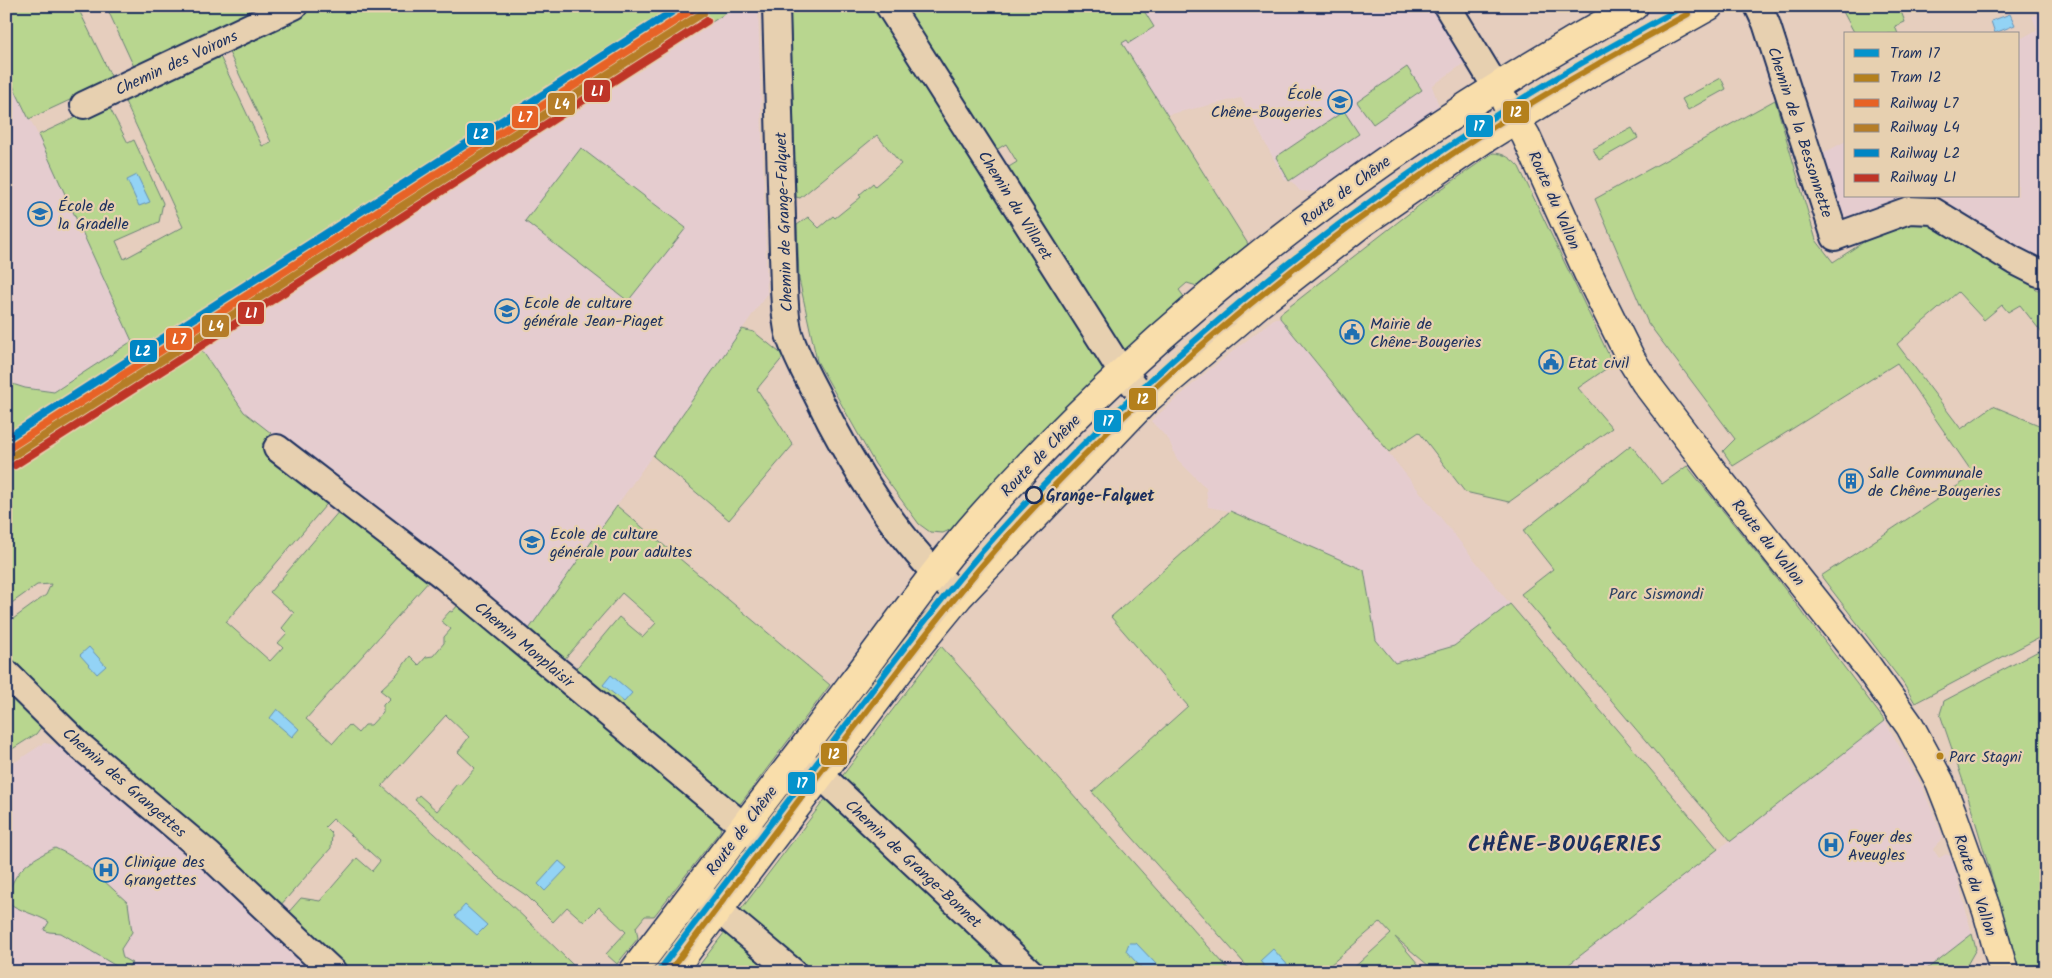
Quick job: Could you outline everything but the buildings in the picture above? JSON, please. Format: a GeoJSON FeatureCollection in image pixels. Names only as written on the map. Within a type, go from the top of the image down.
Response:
{"type":"FeatureCollection","features":[{"type":"Feature","properties":{"kind":"main road","name":"Route de Chêne"},"geometry":{"type":"LineString","coordinates":[[633,972],[970,529],[1016,479],[1123,373],[1199,305],[1300,223],[1388,159],[1496,87],[1634,6]]}},
{"type":"Feature","properties":{"kind":"main road","name":"Route de Chêne"},"geometry":{"type":"LineString","coordinates":[[671,972],[959,596],[1146,400],[1226,330],[1330,247],[1417,184],[1516,118],[1595,70],[1709,6]]}},
{"type":"Feature","properties":{"kind":"main road","name":"Route du Vallon"},"geometry":{"type":"LineString","coordinates":[[1496,87],[1516,118],[1534,152],[1588,273],[1631,359],[1645,382],[1717,477],[1868,667],[1910,726],[1940,782],[1951,810],[1987,911],[2004,972]]}},
{"type":"Feature","properties":{"kind":"street","name":"Chemin des Voirons"},"geometry":{"type":"LineString","coordinates":[[84,105],[294,6]]}},
{"type":"Feature","properties":{"kind":"street","name":"Chemin de Grange-Falquet"},"geometry":{"type":"LineString","coordinates":[[776,6],[784,289],[790,334],[828,418],[852,461],[879,502],[935,574],[959,596]]}},
{"type":"Feature","properties":{"kind":"street","name":"Chemin du Villaret"},"geometry":{"type":"LineString","coordinates":[[889,6],[1123,373],[1146,400]]}},
{"type":"Feature","properties":{"kind":"street"},"geometry":{"type":"LineString","coordinates":[[1447,6],[1496,87]]}},
{"type":"Feature","properties":{"kind":"street","name":"Chemin de la Bessonnette"},"geometry":{"type":"LineString","coordinates":[[1758,6],[1766,24],[1835,237],[1909,210],[1933,211],[2016,261],[2039,272],[2046,272]]}},
{"type":"Feature","properties":{"kind":"street","name":"Chemin Monplaisir"},"geometry":{"type":"LineString","coordinates":[[278,448],[445,577],[767,846]]}},
{"type":"Feature","properties":{"kind":"street","name":"Chemin des Grangettes"},"geometry":{"type":"LineString","coordinates":[[6,673],[79,745],[209,855],[333,972]]}},
{"type":"Feature","properties":{"kind":"street","name":"Chemin de Grange-Bonnet"},"geometry":{"type":"LineString","coordinates":[[797,757],[820,776],[1030,972]]}},
{"type":"Feature","properties":{"kind":"street"},"geometry":{"type":"LineString","coordinates":[[695,890],[793,972]]}},
{"type":"Feature","properties":{"kind":"shaded area","name":"Ecole de culture générale Jean-Piaget"},"geometry":{"type":"Polygon","coordinates":[[[737,6],[758,6],[767,294],[527,632],[244,412],[201,349],[438,194],[737,6]]]}},
{"type":"Feature","properties":{"kind":"shaded area","name":"École Chêne-Bougeries"},"geometry":{"type":"Polygon","coordinates":[[[1141,6],[1433,6],[1467,61],[1432,86],[1439,106],[1315,192],[1300,191],[1292,182],[1285,180],[1241,98],[1166,115],[1122,42],[1127,40],[1129,43],[1154,28],[1141,6]]]}},
{"type":"Feature","properties":{"kind":"shaded area"},"geometry":{"type":"Polygon","coordinates":[[[2046,11],[2046,266],[1959,217],[1919,198],[2020,198],[2020,39],[2037,30],[2032,16],[2046,11]]]}},
{"type":"Feature","properties":{"kind":"shaded area","name":"École de la Gradelle"},"geometry":{"type":"Polygon","coordinates":[[[6,71],[38,135],[132,341],[54,392],[25,388],[6,382],[6,71]]]}},
{"type":"Feature","properties":{"kind":"shaded area"},"geometry":{"type":"Polygon","coordinates":[[[1844,142],[1844,198],[1906,198],[1845,223],[1816,157],[1844,142]]]}},
{"type":"Feature","properties":{"kind":"shaded area"},"geometry":{"type":"Polygon","coordinates":[[[1275,318],[1280,318],[1510,604],[1454,646],[1395,663],[1376,640],[1364,570],[1230,511],[1208,507],[1206,488],[1176,458],[1169,440],[1151,421],[1208,371],[1275,318]]]}},
{"type":"Feature","properties":{"kind":"shaded area","name":"Foyer des Aveugles"},"geometry":{"type":"Polygon","coordinates":[[[1885,721],[1922,786],[1943,838],[1933,849],[1939,858],[1946,854],[1952,857],[1972,934],[1923,972],[1559,972],[1885,721]]]}},
{"type":"Feature","properties":{"kind":"shaded area","name":"Clinique des Grangettes"},"geometry":{"type":"Polygon","coordinates":[[[44,743],[69,747],[319,972],[6,972],[6,768],[44,743]]]}},
{"type":"Feature","properties":{"kind":"green space"},"geometry":{"type":"Polygon","coordinates":[[[6,6],[77,6],[113,80],[29,119],[6,71],[6,6]]]}},
{"type":"Feature","properties":{"kind":"green space"},"geometry":{"type":"Polygon","coordinates":[[[106,6],[269,6],[135,69],[106,6]]]}},
{"type":"Feature","properties":{"kind":"green space"},"geometry":{"type":"Polygon","coordinates":[[[310,6],[737,6],[201,349],[244,412],[271,433],[262,444],[331,499],[226,622],[270,661],[283,647],[278,643],[287,633],[282,628],[294,613],[270,592],[340,510],[430,580],[306,719],[333,743],[349,725],[358,733],[365,725],[371,725],[383,712],[383,705],[390,698],[380,690],[397,674],[410,656],[419,665],[426,657],[433,656],[444,643],[444,637],[451,629],[441,621],[458,605],[467,608],[722,824],[720,831],[654,916],[645,916],[636,927],[638,938],[617,964],[606,954],[626,932],[599,907],[584,922],[567,907],[553,922],[527,896],[499,877],[450,830],[415,800],[419,795],[437,811],[457,784],[460,785],[475,768],[458,752],[469,737],[446,715],[382,786],[580,972],[346,972],[287,920],[287,914],[301,898],[320,901],[357,858],[372,871],[380,861],[333,819],[325,827],[332,834],[331,848],[279,907],[146,794],[6,662],[6,624],[46,595],[51,584],[37,585],[6,607],[6,382],[25,388],[54,392],[132,341],[38,135],[107,103],[128,143],[134,140],[163,203],[159,222],[116,241],[124,259],[183,227],[122,95],[217,50],[262,146],[271,142],[226,46],[310,6]]]}},
{"type":"Feature","properties":{"kind":"green space"},"geometry":{"type":"Polygon","coordinates":[[[790,6],[880,6],[1103,353],[1104,371],[954,528],[943,533],[930,532],[919,524],[875,464],[817,361],[799,279],[797,225],[808,217],[819,228],[861,197],[859,195],[873,183],[875,186],[901,164],[877,135],[800,198],[796,197],[790,6]]]}},
{"type":"Feature","properties":{"kind":"green space"},"geometry":{"type":"Polygon","coordinates":[[[914,6],[1141,6],[1154,27],[1129,43],[1127,40],[1122,43],[1248,244],[1197,286],[1187,283],[1179,290],[1185,298],[1129,348],[1121,350],[1002,171],[1017,162],[1006,144],[991,153],[903,13],[914,6]]]}},
{"type":"Feature","properties":{"kind":"green space"},"geometry":{"type":"Polygon","coordinates":[[[1840,6],[1899,6],[1905,22],[1895,26],[1897,32],[1854,32],[1840,6]]]}},
{"type":"Feature","properties":{"kind":"green space"},"geometry":{"type":"Polygon","coordinates":[[[1407,67],[1422,90],[1373,124],[1357,102],[1407,67]]]}},
{"type":"Feature","properties":{"kind":"green space"},"geometry":{"type":"Polygon","coordinates":[[[1721,78],[1726,89],[1688,110],[1682,99],[1721,78]]]}},
{"type":"Feature","properties":{"kind":"green space"},"geometry":{"type":"Polygon","coordinates":[[[1775,100],[1816,240],[1833,262],[1879,232],[1929,219],[2038,290],[2046,287],[2046,338],[2020,305],[2008,312],[2002,305],[1984,320],[1958,292],[1897,344],[1961,429],[1993,406],[2046,428],[2046,634],[1915,703],[1903,683],[1821,576],[1974,475],[1897,363],[1733,466],[1723,451],[1735,439],[1648,323],[1595,199],[1775,100]]]}},
{"type":"Feature","properties":{"kind":"green space"},"geometry":{"type":"Polygon","coordinates":[[[1344,111],[1359,134],[1289,181],[1276,157],[1344,111]]]}},
{"type":"Feature","properties":{"kind":"green space"},"geometry":{"type":"Polygon","coordinates":[[[1632,128],[1638,138],[1599,160],[1593,149],[1632,128]]]}},
{"type":"Feature","properties":{"kind":"green space"},"geometry":{"type":"Polygon","coordinates":[[[581,148],[686,228],[628,301],[525,221],[581,148]]]}},
{"type":"Feature","properties":{"kind":"green space"},"geometry":{"type":"Polygon","coordinates":[[[1493,153],[1508,157],[1519,167],[1613,364],[1578,388],[1612,428],[1509,502],[1465,492],[1419,432],[1389,452],[1280,318],[1280,314],[1430,197],[1493,153]]]}},
{"type":"Feature","properties":{"kind":"green space"},"geometry":{"type":"Polygon","coordinates":[[[742,329],[754,332],[784,356],[757,389],[793,445],[729,520],[653,456],[742,329]]]}},
{"type":"Feature","properties":{"kind":"green space","name":"Parc Sismondi"},"geometry":{"type":"Polygon","coordinates":[[[1631,445],[1662,484],[1687,466],[1768,567],[1885,721],[1731,841],[1521,594],[1553,569],[1523,531],[1631,445]]]}},
{"type":"Feature","properties":{"kind":"green space"},"geometry":{"type":"Polygon","coordinates":[[[617,506],[830,685],[741,803],[736,806],[574,671],[619,617],[643,637],[656,623],[622,593],[562,662],[527,632],[617,506]]]}},
{"type":"Feature","properties":{"kind":"green space"},"geometry":{"type":"Polygon","coordinates":[[[1230,511],[1364,570],[1376,640],[1395,663],[1454,646],[1510,604],[1718,849],[1559,972],[1436,972],[1395,937],[1425,972],[1349,972],[1391,934],[1380,922],[1322,972],[1252,972],[1092,792],[1188,706],[1111,617],[1230,511]]]}},
{"type":"Feature","properties":{"kind":"green space"},"geometry":{"type":"Polygon","coordinates":[[[941,646],[1231,972],[1040,972],[840,779],[941,646]]]}},
{"type":"Feature","properties":{"kind":"green space"},"geometry":{"type":"Polygon","coordinates":[[[2046,647],[2046,972],[2020,972],[1966,790],[1940,714],[1944,701],[2046,647]]]}},
{"type":"Feature","properties":{"kind":"green space"},"geometry":{"type":"Polygon","coordinates":[[[6,683],[45,722],[36,734],[6,753],[6,683]]]}},
{"type":"Feature","properties":{"kind":"green space"},"geometry":{"type":"Polygon","coordinates":[[[829,794],[1018,972],[801,972],[736,916],[829,794]]]}},
{"type":"Feature","properties":{"kind":"green space"},"geometry":{"type":"Polygon","coordinates":[[[55,848],[85,865],[128,903],[132,932],[121,949],[123,958],[132,963],[127,969],[121,969],[61,933],[44,930],[49,922],[8,902],[8,892],[24,867],[55,848]]]}},
{"type":"Feature","properties":{"kind":"green space"},"geometry":{"type":"Polygon","coordinates":[[[731,924],[786,972],[694,972],[731,924]]]}},
{"type":"Feature","properties":{"kind":"green space"},"geometry":{"type":"Polygon","coordinates":[[[1972,934],[1976,949],[1963,972],[1923,972],[1972,934]]]}},
{"type":"Feature","properties":{"kind":"water"},"geometry":{"type":"Polygon","coordinates":[[[2010,14],[2015,25],[1995,32],[1991,21],[2010,14]]]}},
{"type":"Feature","properties":{"kind":"water"},"geometry":{"type":"Polygon","coordinates":[[[137,175],[150,202],[139,206],[127,180],[137,175]]]}},
{"type":"Feature","properties":{"kind":"water"},"geometry":{"type":"Polygon","coordinates":[[[89,647],[106,666],[97,674],[80,655],[89,647]]]}},
{"type":"Feature","properties":{"kind":"water"},"geometry":{"type":"Polygon","coordinates":[[[611,675],[632,693],[624,702],[603,685],[611,675]]]}},
{"type":"Feature","properties":{"kind":"water"},"geometry":{"type":"Polygon","coordinates":[[[277,709],[299,729],[292,737],[270,718],[277,709]]]}},
{"type":"Feature","properties":{"kind":"water"},"geometry":{"type":"Polygon","coordinates":[[[559,861],[567,868],[545,891],[538,884],[559,861]]]}},
{"type":"Feature","properties":{"kind":"water"},"geometry":{"type":"Polygon","coordinates":[[[465,905],[487,925],[477,935],[455,916],[465,905]]]}},
{"type":"Feature","properties":{"kind":"water"},"geometry":{"type":"Polygon","coordinates":[[[1129,943],[1136,943],[1157,965],[1150,972],[1145,972],[1126,951],[1129,943]]]}},
{"type":"Feature","properties":{"kind":"water"},"geometry":{"type":"Polygon","coordinates":[[[1273,949],[1294,972],[1269,972],[1260,961],[1273,949]]]}},
{"type":"Feature","properties":{"kind":"tram line","name":"17"},"geometry":{"type":"LineString","coordinates":[[658,972],[947,593],[1010,520],[1065,462],[1122,407],[1180,353],[1241,302],[1366,204],[1498,114],[1590,58],[1684,6]]}},
{"type":"Feature","properties":{"kind":"tram line","name":"12"},"geometry":{"type":"LineString","coordinates":[[669,972],[912,652],[993,553],[1069,471],[1184,360],[1308,258],[1437,164],[1504,120],[1595,65],[1688,14]]}},
{"type":"Feature","properties":{"kind":"rail line","name":"L2"},"geometry":{"type":"LineString","coordinates":[[6,439],[681,6]]}},
{"type":"Feature","properties":{"kind":"rail line","name":"L7"},"geometry":{"type":"LineString","coordinates":[[6,450],[698,6]]}},
{"type":"Feature","properties":{"kind":"rail line","name":"L4"},"geometry":{"type":"LineString","coordinates":[[11,457],[703,13]]}},
{"type":"Feature","properties":{"kind":"rail line","name":"L1"},"geometry":{"type":"LineString","coordinates":[[15,465],[707,21]]}},
{"type":"Feature","properties":{"kind":"place","name":"École Chêne-Bougeries"},"geometry":{"type":"Point","coordinates":[1340,102]}},
{"type":"Feature","properties":{"kind":"place","name":"École de la Gradelle"},"geometry":{"type":"Point","coordinates":[40,214]}},
{"type":"Feature","properties":{"kind":"place","name":"Ecole de culture générale Jean-Piaget"},"geometry":{"type":"Point","coordinates":[507,311]}},
{"type":"Feature","properties":{"kind":"place","name":"Mairie de Chêne-Bougeries"},"geometry":{"type":"Point","coordinates":[1352,332]}},
{"type":"Feature","properties":{"kind":"place","name":"Etat civil"},"geometry":{"type":"Point","coordinates":[1551,362]}},
{"type":"Feature","properties":{"kind":"place","name":"Salle Communale de Chêne-Bougeries"},"geometry":{"type":"Point","coordinates":[1851,481]}},
{"type":"Feature","properties":{"kind":"place","name":"Grange-Falquet"},"geometry":{"type":"Point","coordinates":[1034,495]}},
{"type":"Feature","properties":{"kind":"place","name":"Ecole de culture générale pour adultes"},"geometry":{"type":"Point","coordinates":[532,542]}},
{"type":"Feature","properties":{"kind":"place","name":"Parc Stagni"},"geometry":{"type":"Point","coordinates":[1940,756]}},
{"type":"Feature","properties":{"kind":"place","name":"Foyer des Aveugles"},"geometry":{"type":"Point","coordinates":[1831,845]}},
{"type":"Feature","properties":{"kind":"place","name":"Clinique des Grangettes"},"geometry":{"type":"Point","coordinates":[106,870]}},
{"type":"Feature","properties":{"kind":"district","name":"CHÊNE-BOUGERIES"},"geometry":{"type":"Point","coordinates":[1565,844]}}]}
